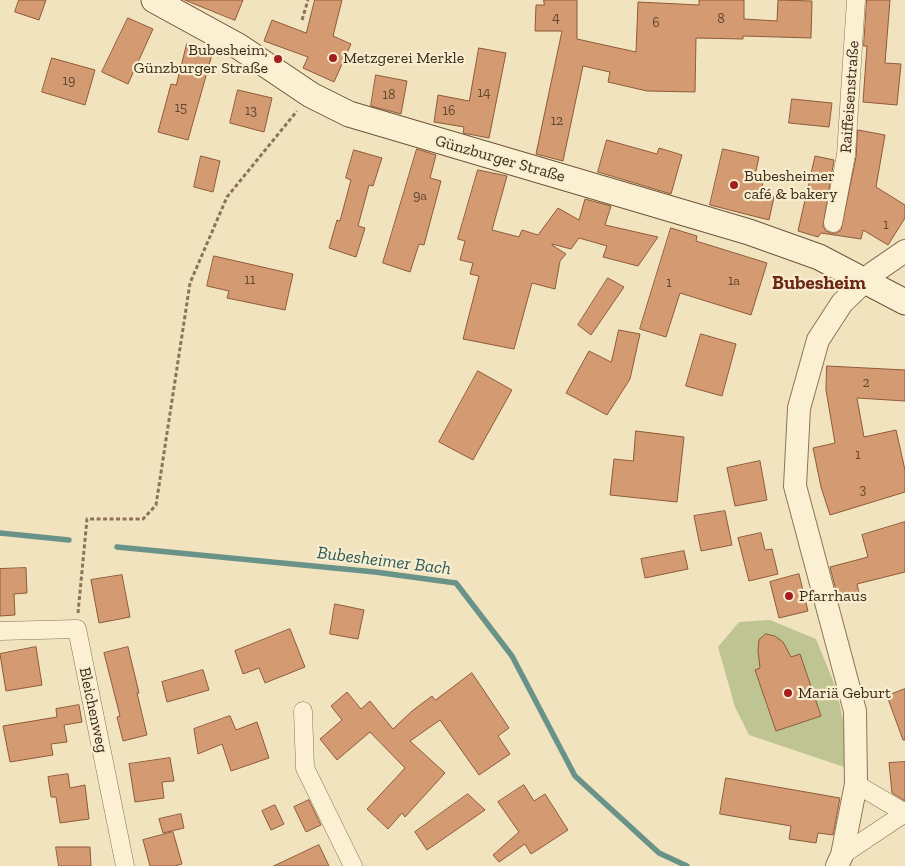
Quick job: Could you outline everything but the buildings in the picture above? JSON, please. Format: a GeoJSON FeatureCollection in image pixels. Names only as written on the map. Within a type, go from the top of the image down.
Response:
{"type":"FeatureCollection","features":[{"type":"Feature","properties":{"kind":"main road","name":"Günzburger Straße"},"geometry":{"type":"LineString","coordinates":[[154,0],[238,46],[310,95],[349,114],[749,232],[818,257],[905,302]]}},
{"type":"Feature","properties":{"kind":"street","name":"Raiffeisenstraße"},"geometry":{"type":"LineString","coordinates":[[833,223],[846,155],[856,0]]}},
{"type":"Feature","properties":{"kind":"street"},"geometry":{"type":"LineString","coordinates":[[839,860],[856,784],[855,711],[795,486],[799,408],[818,340],[842,303],[864,281],[905,251]]}},
{"type":"Feature","properties":{"kind":"street"},"geometry":{"type":"LineString","coordinates":[[0,631],[77,630]]}},
{"type":"Feature","properties":{"kind":"street","name":"Bleichenweg"},"geometry":{"type":"LineString","coordinates":[[77,630],[125,866]]}},
{"type":"Feature","properties":{"kind":"street"},"geometry":{"type":"LineString","coordinates":[[304,711],[305,768],[353,866]]}},
{"type":"Feature","properties":{"kind":"street"},"geometry":{"type":"LineString","coordinates":[[839,860],[905,813],[856,784]]}},
{"type":"Feature","properties":{"kind":"path"},"geometry":{"type":"LineString","coordinates":[[302,20],[308,0]]}},
{"type":"Feature","properties":{"kind":"path"},"geometry":{"type":"LineString","coordinates":[[77,630],[87,519],[143,519],[156,505],[190,283],[227,197],[310,95]]}},
{"type":"Feature","properties":{"kind":"green space"},"geometry":{"type":"Polygon","coordinates":[[[770,620],[816,639],[836,688],[845,729],[844,767],[749,735],[735,707],[718,647],[739,622],[770,620]]]}},
{"type":"Feature","properties":{"kind":"waterway","name":"Bubesheimer Bach"},"geometry":{"type":"LineString","coordinates":[[0,533],[69,540]]}},
{"type":"Feature","properties":{"kind":"waterway","name":"Bubesheimer Bach"},"geometry":{"type":"LineString","coordinates":[[117,547],[375,572],[456,583],[512,656],[575,776],[659,853],[687,866]]}},
{"type":"Feature","properties":{"kind":"place","name":"Metzgerei Merkle"},"geometry":{"type":"Point","coordinates":[333,58]}},
{"type":"Feature","properties":{"kind":"place","name":"Bubesheim, Günzburger Straße"},"geometry":{"type":"Point","coordinates":[278,59]}},
{"type":"Feature","properties":{"kind":"place","name":"Bubesheimer café & bakery"},"geometry":{"type":"Point","coordinates":[734,185]}},
{"type":"Feature","properties":{"kind":"place","name":"Pfarrhaus"},"geometry":{"type":"Point","coordinates":[789,596]}},
{"type":"Feature","properties":{"kind":"place","name":"Mariä Geburt"},"geometry":{"type":"Point","coordinates":[788,693]}},
{"type":"Feature","properties":{"kind":"district","name":"Bubesheim"},"geometry":{"type":"Point","coordinates":[819,284]}}]}
